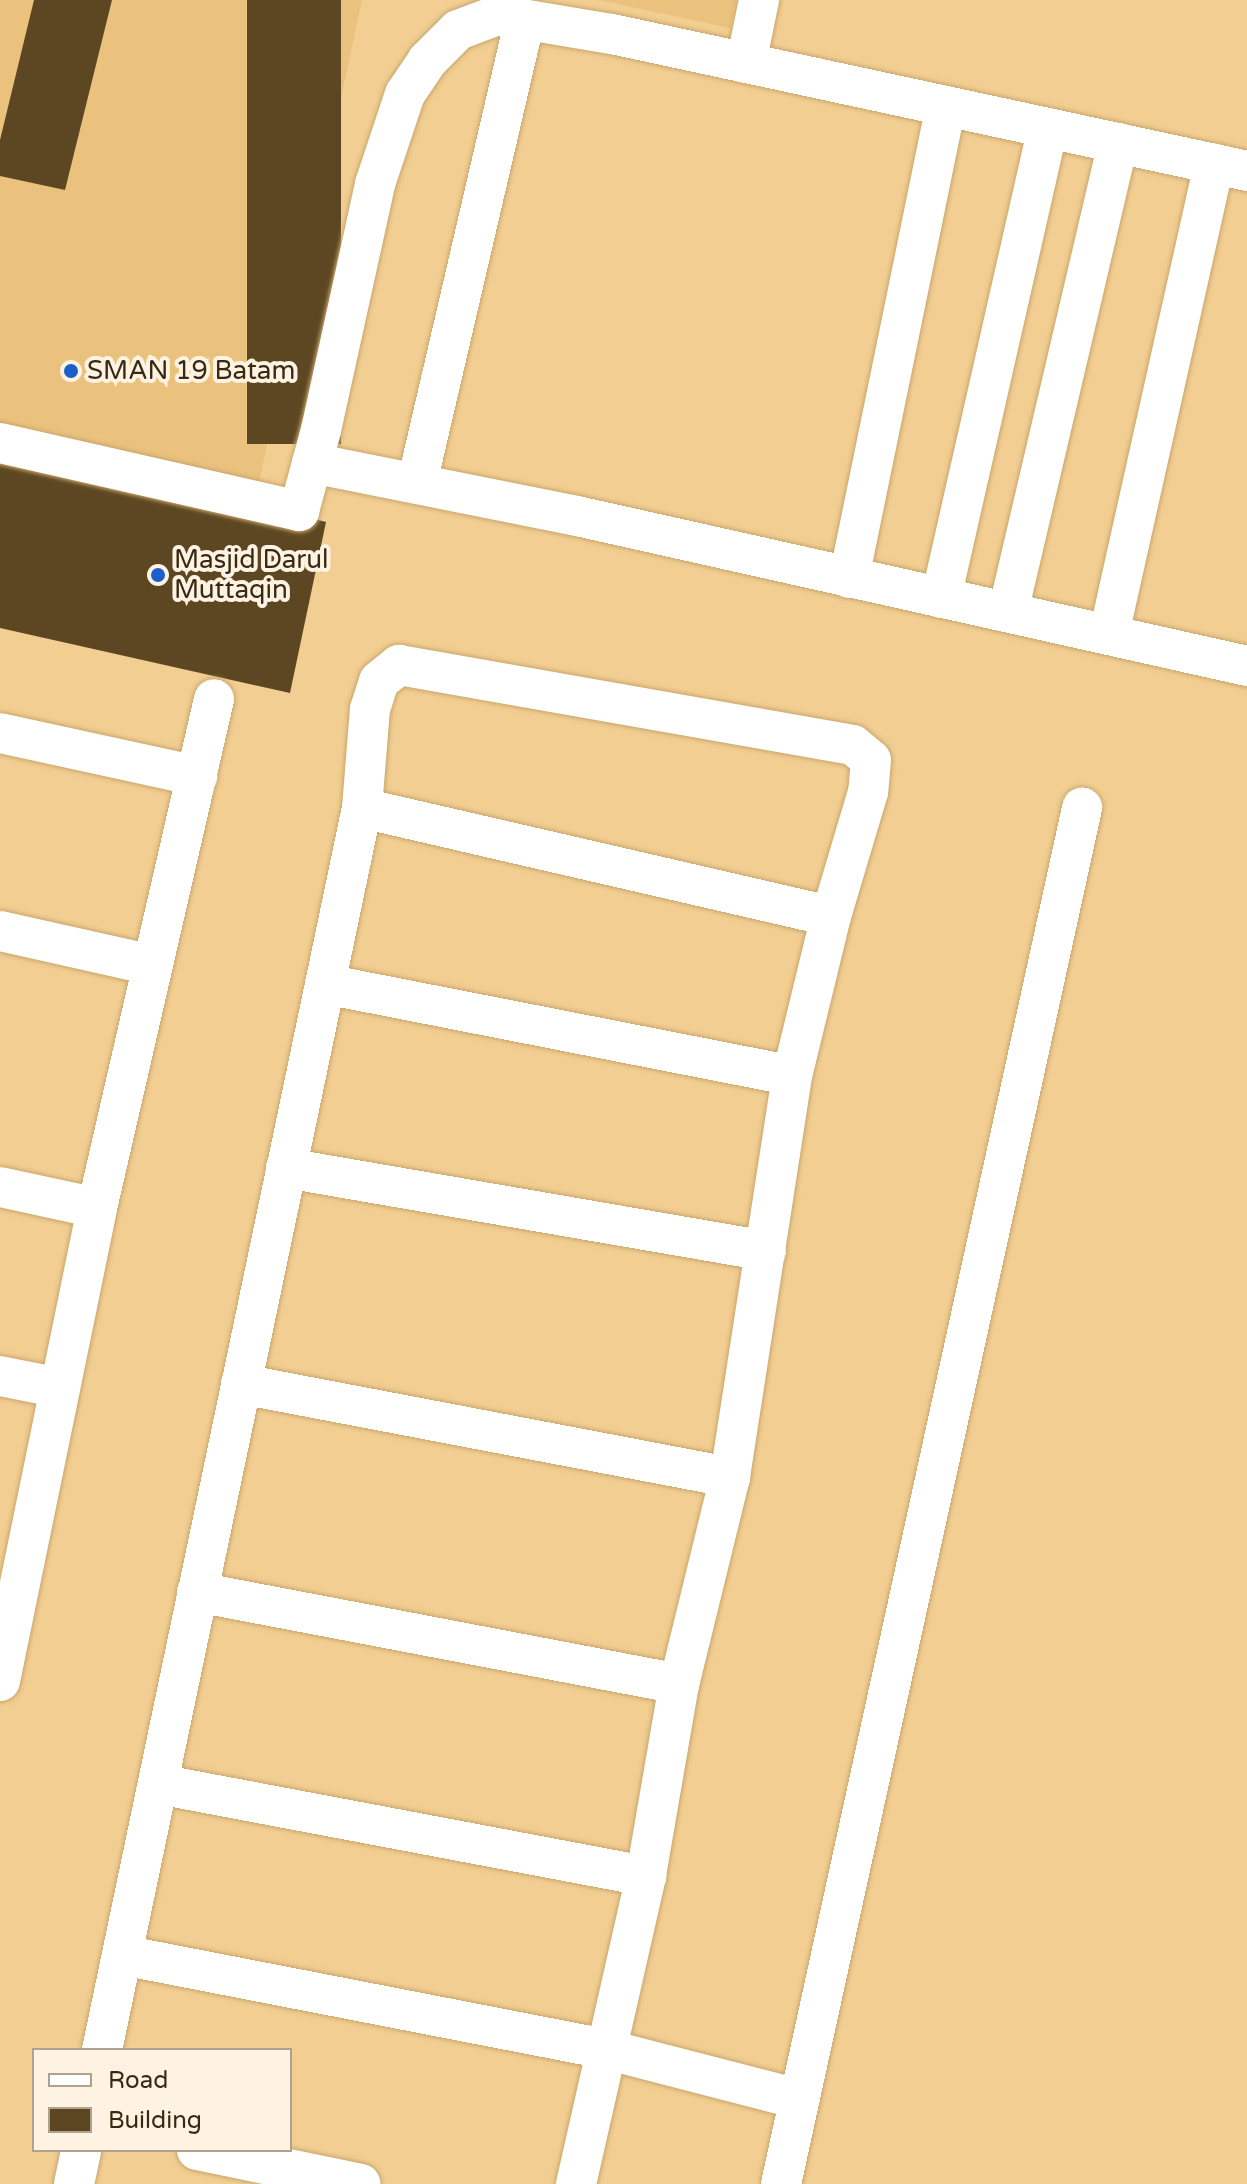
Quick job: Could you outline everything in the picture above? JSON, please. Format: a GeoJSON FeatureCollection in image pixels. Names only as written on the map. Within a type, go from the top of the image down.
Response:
{"type":"FeatureCollection","features":[{"type":"Feature","properties":{"kind":"street"},"geometry":{"type":"LineString","coordinates":[[749,52],[759,0]]}},
{"type":"Feature","properties":{"kind":"street"},"geometry":{"type":"LineString","coordinates":[[0,443],[299,511],[375,184],[405,94],[427,61],[458,30],[498,15],[749,52],[946,106],[1230,167],[1109,634]]}},
{"type":"Feature","properties":{"kind":"street"},"geometry":{"type":"LineString","coordinates":[[417,483],[525,20]]}},
{"type":"Feature","properties":{"kind":"street"},"geometry":{"type":"LineString","coordinates":[[849,578],[946,106]]}},
{"type":"Feature","properties":{"kind":"street"},"geometry":{"type":"LineString","coordinates":[[941,598],[1048,128]]}},
{"type":"Feature","properties":{"kind":"street"},"geometry":{"type":"LineString","coordinates":[[1008,612],[1118,143]]}},
{"type":"Feature","properties":{"kind":"street"},"geometry":{"type":"LineString","coordinates":[[312,463],[417,483],[1247,666]]}},
{"type":"Feature","properties":{"kind":"street"},"geometry":{"type":"LineString","coordinates":[[102,2048],[362,808],[370,709],[379,681],[399,665],[853,745],[871,760],[868,792],[831,916],[792,1076],[730,1477],[679,1684],[646,1876],[609,2050],[576,2184]]}},
{"type":"Feature","properties":{"kind":"street"},"geometry":{"type":"LineString","coordinates":[[0,1681],[11,1570],[60,1388],[97,1208],[214,699]]}},
{"type":"Feature","properties":{"kind":"street"},"geometry":{"type":"LineString","coordinates":[[0,733],[197,776]]}},
{"type":"Feature","properties":{"kind":"street"},"geometry":{"type":"LineString","coordinates":[[362,808],[831,916]]}},
{"type":"Feature","properties":{"kind":"street"},"geometry":{"type":"LineString","coordinates":[[781,2184],[1082,808]]}},
{"type":"Feature","properties":{"kind":"street"},"geometry":{"type":"LineString","coordinates":[[0,931],[152,965]]}},
{"type":"Feature","properties":{"kind":"street"},"geometry":{"type":"LineString","coordinates":[[325,984],[792,1076]]}},
{"type":"Feature","properties":{"kind":"street"},"geometry":{"type":"LineString","coordinates":[[286,1168],[766,1251]]}},
{"type":"Feature","properties":{"kind":"street"},"geometry":{"type":"LineString","coordinates":[[0,1187],[97,1208]]}},
{"type":"Feature","properties":{"kind":"street"},"geometry":{"type":"LineString","coordinates":[[0,1376],[60,1388]]}},
{"type":"Feature","properties":{"kind":"street"},"geometry":{"type":"LineString","coordinates":[[241,1384],[730,1477]]}},
{"type":"Feature","properties":{"kind":"street"},"geometry":{"type":"LineString","coordinates":[[197,1592],[679,1684]]}},
{"type":"Feature","properties":{"kind":"street"},"geometry":{"type":"LineString","coordinates":[[158,1784],[646,1876]]}},
{"type":"Feature","properties":{"kind":"street"},"geometry":{"type":"LineString","coordinates":[[122,1955],[609,2050],[799,2099]]}},
{"type":"Feature","properties":{"kind":"street"},"geometry":{"type":"LineString","coordinates":[[74,2184],[81,2152]]}},
{"type":"Feature","properties":{"kind":"street"},"geometry":{"type":"LineString","coordinates":[[207,2152],[361,2184]]}},
{"type":"Feature","properties":{"kind":"shaded area"},"geometry":{"type":"Polygon","coordinates":[[[0,0],[362,0],[256,496],[0,436],[0,0]]]}},
{"type":"Feature","properties":{"kind":"shaded area"},"geometry":{"type":"Polygon","coordinates":[[[599,0],[736,0],[730,28],[599,0]]]}},
{"type":"Feature","properties":{"kind":"building"},"geometry":{"type":"Polygon","coordinates":[[[34,0],[112,0],[65,190],[0,176],[0,140],[34,0]]]}},
{"type":"Feature","properties":{"kind":"building"},"geometry":{"type":"Polygon","coordinates":[[[247,0],[341,0],[341,444],[247,444],[247,0]]]}},
{"type":"Feature","properties":{"kind":"building","name":"Masjid Darul Muttaqin"},"geometry":{"type":"Polygon","coordinates":[[[0,437],[326,522],[290,693],[0,628],[0,437]]]}},
{"type":"Feature","properties":{"kind":"place","name":"SMAN 19 Batam"},"geometry":{"type":"Point","coordinates":[71,371]}},
{"type":"Feature","properties":{"kind":"place","name":"Masjid Darul Muttaqin"},"geometry":{"type":"Point","coordinates":[158,575]}}]}
